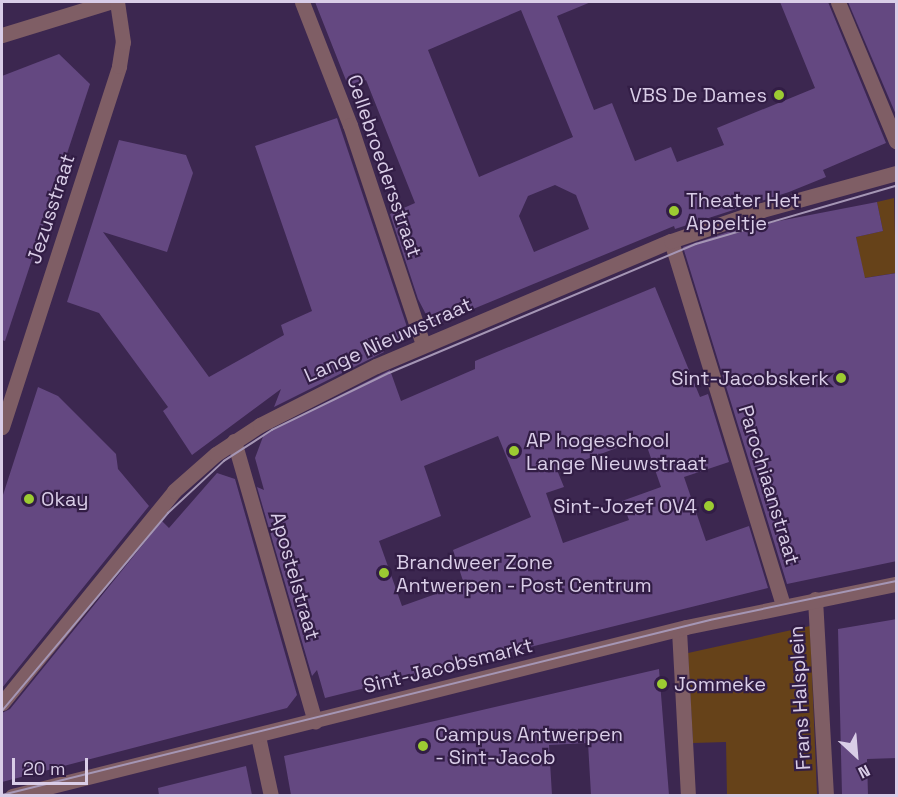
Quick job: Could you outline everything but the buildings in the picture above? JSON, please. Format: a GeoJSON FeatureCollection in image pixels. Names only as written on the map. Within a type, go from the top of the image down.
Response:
{"type":"FeatureCollection","features":[{"type":"Feature","properties":{"kind":"street"},"geometry":{"type":"LineString","coordinates":[[2,35],[109,2]]}},
{"type":"Feature","properties":{"kind":"street","name":"Jezusstraat"},"geometry":{"type":"LineString","coordinates":[[2,427],[119,66],[123,42],[117,2]]}},
{"type":"Feature","properties":{"kind":"street","name":"Cellebroedersstraat"},"geometry":{"type":"LineString","coordinates":[[302,2],[350,125],[423,345]]}},
{"type":"Feature","properties":{"kind":"street"},"geometry":{"type":"LineString","coordinates":[[838,2],[897,141]]}},
{"type":"Feature","properties":{"kind":"street","name":"Lange Nieuwstraat"},"geometry":{"type":"LineString","coordinates":[[2,703],[157,510],[194,471],[234,441],[313,396],[423,345],[670,241],[762,210],[897,173]]}},
{"type":"Feature","properties":{"kind":"street","name":"Parochiaanstraat"},"geometry":{"type":"LineString","coordinates":[[670,241],[783,605]]}},
{"type":"Feature","properties":{"kind":"street","name":"Apostelstraat"},"geometry":{"type":"LineString","coordinates":[[234,441],[315,722]]}},
{"type":"Feature","properties":{"kind":"street","name":"Sint-Jacobsmarkt"},"geometry":{"type":"LineString","coordinates":[[12,795],[783,605],[897,584]]}},
{"type":"Feature","properties":{"kind":"street","name":"Frans Halsplein"},"geometry":{"type":"LineString","coordinates":[[815,599],[826,795]]}},
{"type":"Feature","properties":{"kind":"street"},"geometry":{"type":"LineString","coordinates":[[679,630],[688,795]]}},
{"type":"Feature","properties":{"kind":"street"},"geometry":{"type":"LineString","coordinates":[[258,736],[271,795]]}},
{"type":"Feature","properties":{"kind":"shaded area"},"geometry":{"type":"Polygon","coordinates":[[[894,198],[896,273],[864,278],[856,237],[883,231],[877,202],[894,198]]]}},
{"type":"Feature","properties":{"kind":"shaded area"},"geometry":{"type":"Polygon","coordinates":[[[810,626],[817,795],[727,795],[726,742],[693,743],[688,653],[810,626]]]}},
{"type":"Feature","properties":{"kind":"tram line"},"geometry":{"type":"LineString","coordinates":[[2,711],[168,513],[224,461],[272,430],[389,373],[696,244],[896,186]]}},
{"type":"Feature","properties":{"kind":"tram line"},"geometry":{"type":"LineString","coordinates":[[2,795],[710,620],[896,581]]}},
{"type":"Feature","properties":{"kind":"place","name":"VBS De Dames"},"geometry":{"type":"Point","coordinates":[779,95]}},
{"type":"Feature","properties":{"kind":"place","name":"Theater Het Appeltje"},"geometry":{"type":"Point","coordinates":[674,211]}},
{"type":"Feature","properties":{"kind":"place","name":"Sint-Jacobskerk"},"geometry":{"type":"Point","coordinates":[841,378]}},
{"type":"Feature","properties":{"kind":"place","name":"AP hogeschool Lange Nieuwstraat"},"geometry":{"type":"Point","coordinates":[514,451]}},
{"type":"Feature","properties":{"kind":"place","name":"Okay"},"geometry":{"type":"Point","coordinates":[29,499]}},
{"type":"Feature","properties":{"kind":"place","name":"Sint-Jozef OV4"},"geometry":{"type":"Point","coordinates":[709,506]}},
{"type":"Feature","properties":{"kind":"place","name":"Brandweer Zone Antwerpen - Post Centrum"},"geometry":{"type":"Point","coordinates":[384,573]}},
{"type":"Feature","properties":{"kind":"place","name":"Jommeke"},"geometry":{"type":"Point","coordinates":[662,684]}},
{"type":"Feature","properties":{"kind":"place","name":"Campus Antwerpen - Sint-Jacob"},"geometry":{"type":"Point","coordinates":[423,746]}}]}
